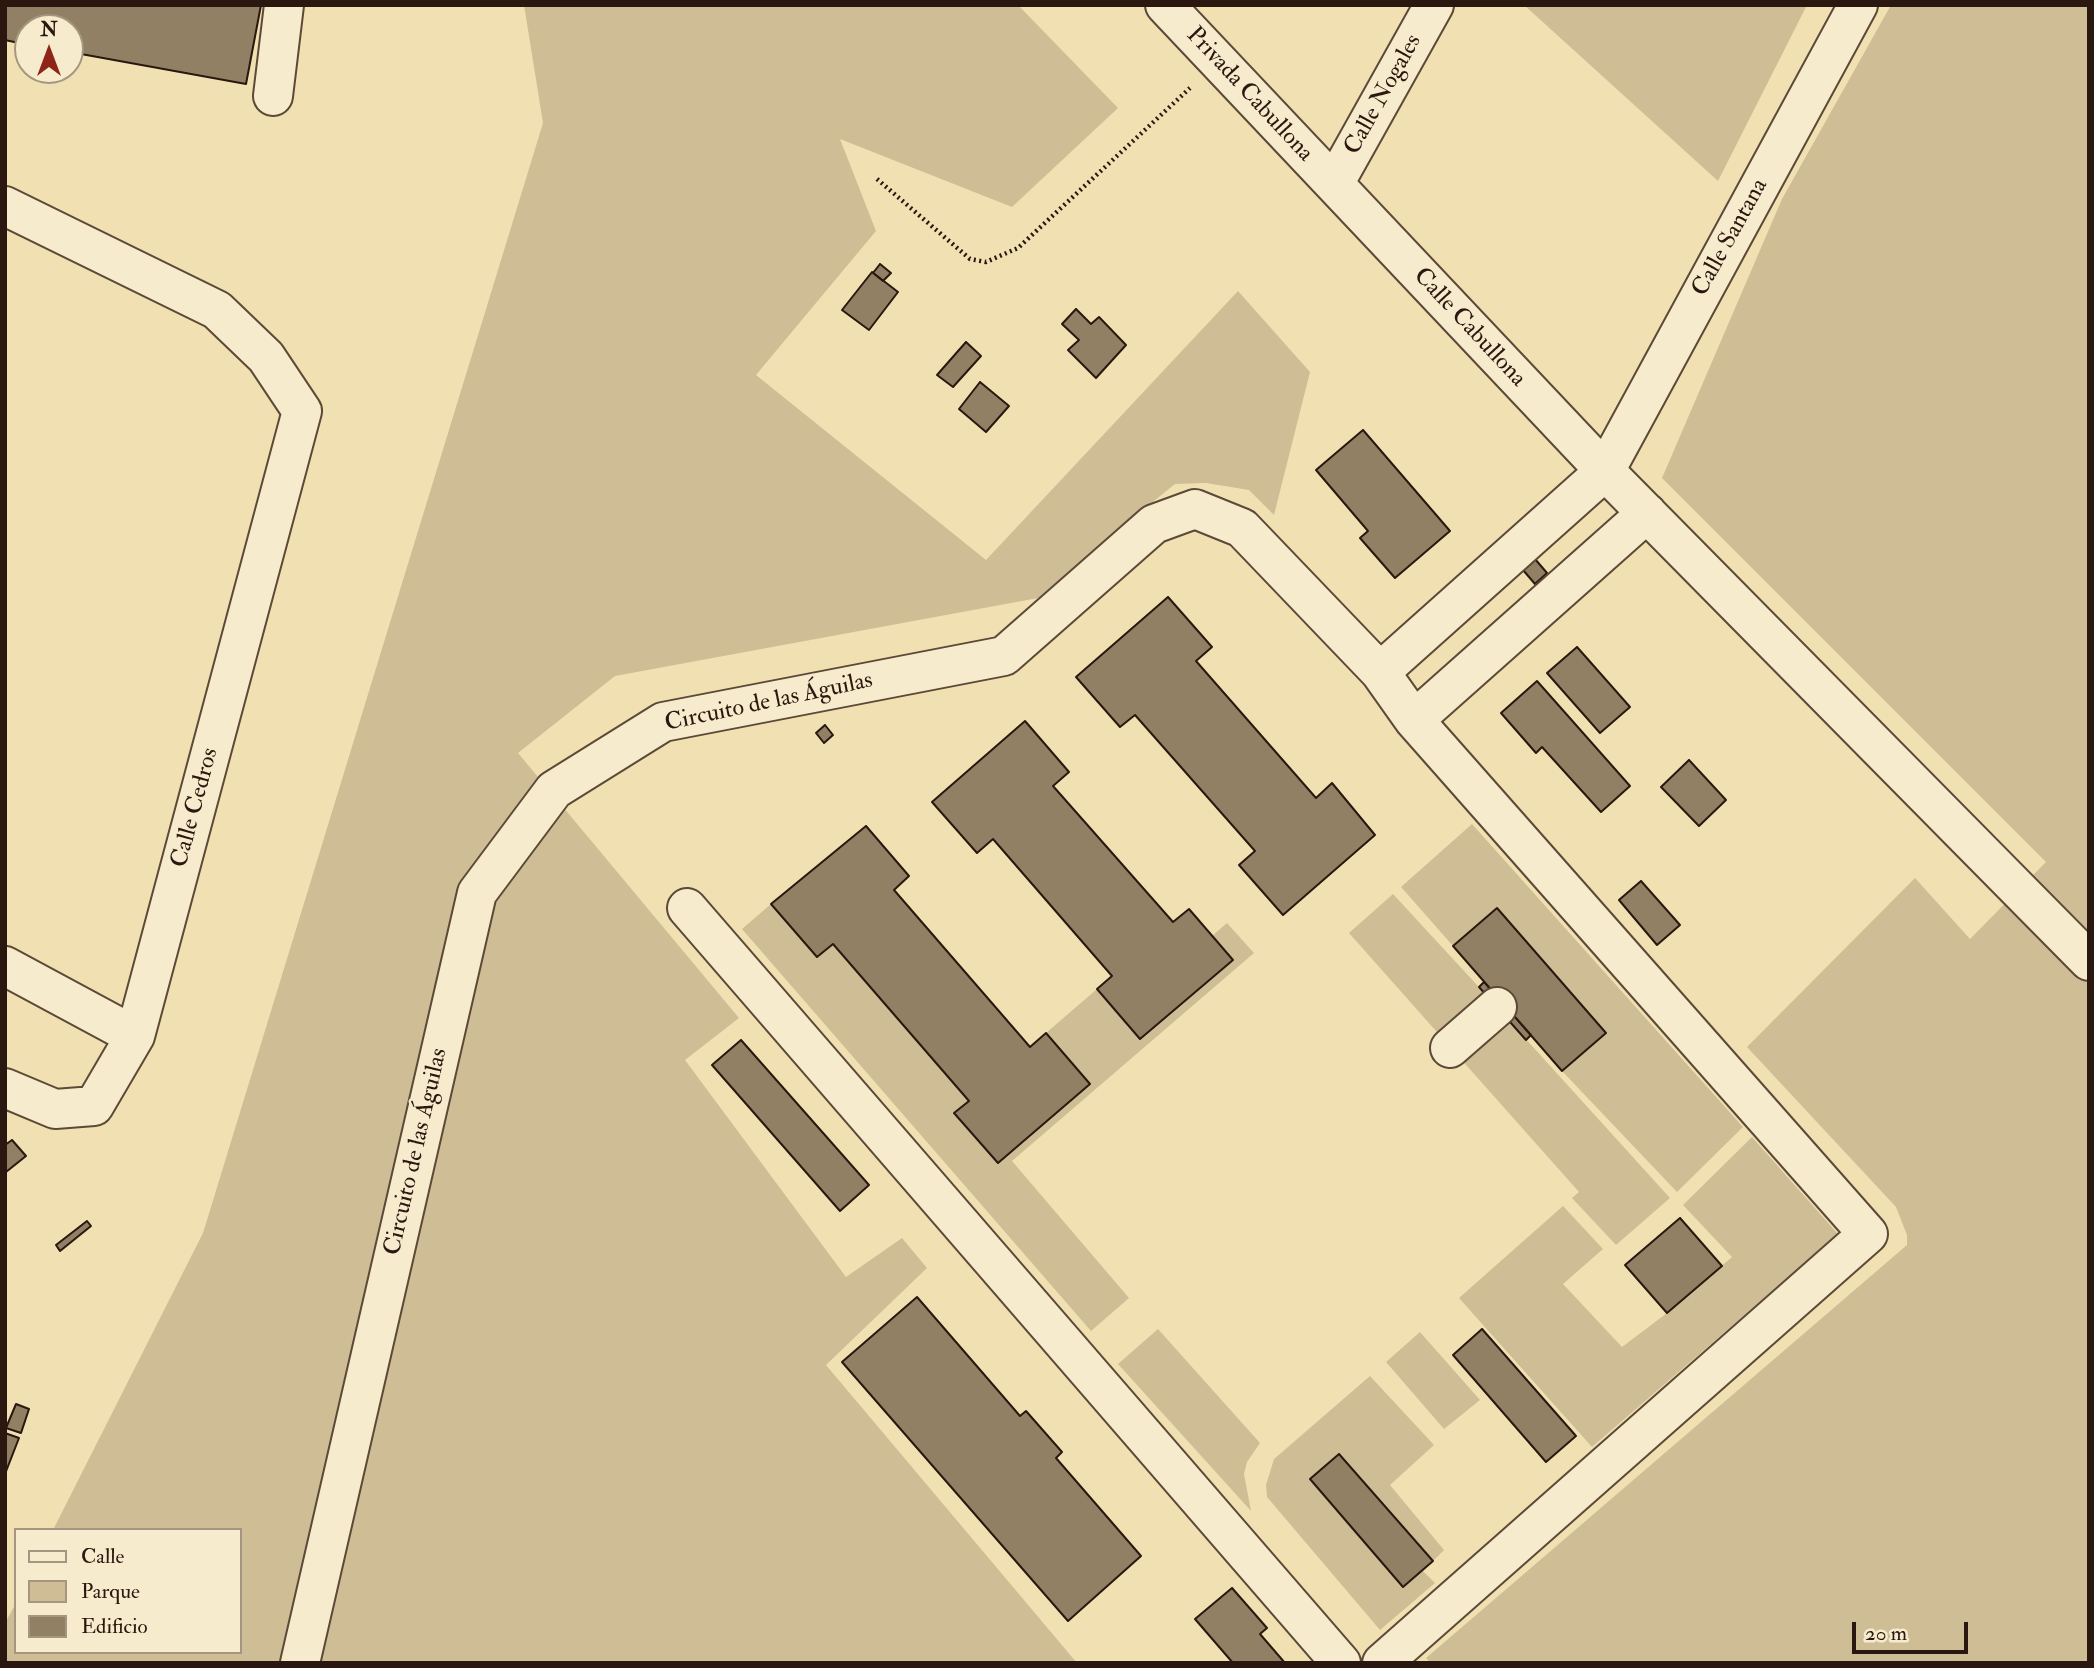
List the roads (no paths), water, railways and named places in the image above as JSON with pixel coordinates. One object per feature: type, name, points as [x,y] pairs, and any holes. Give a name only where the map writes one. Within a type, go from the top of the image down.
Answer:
[{"type":"street","points":[[273,96],[284,5]]},
{"type":"street","name":"Privada Cabullona","points":[[1165,5],[1334,184]]},
{"type":"street","name":"Calle Nogales","points":[[1334,184],[1434,5]]},
{"type":"street","name":"Calle Santana","points":[[1380,672],[1605,471],[1858,5]]},
{"type":"street","name":"Calle Cabullona","points":[[1334,184],[1605,471],[2089,961]]},
{"type":"street","name":"Calle Cedros","points":[[5,206],[218,310],[266,357],[302,411],[135,1036],[94,1106],[55,1109],[5,1088]]},
{"type":"street","name":"Circuito de las Águilas","points":[[300,1663],[477,892],[554,790],[663,722],[1004,656],[1154,524],[1195,509],[1242,528],[1380,672],[1414,720],[1868,1234],[1382,1663]]},
{"type":"street","points":[[1414,720],[1647,513]]},
{"type":"street","points":[[687,908],[1341,1663]]},
{"type":"street","points":[[5,967],[135,1036]]},
{"type":"street","points":[[1450,1048],[1497,1007]]}]
